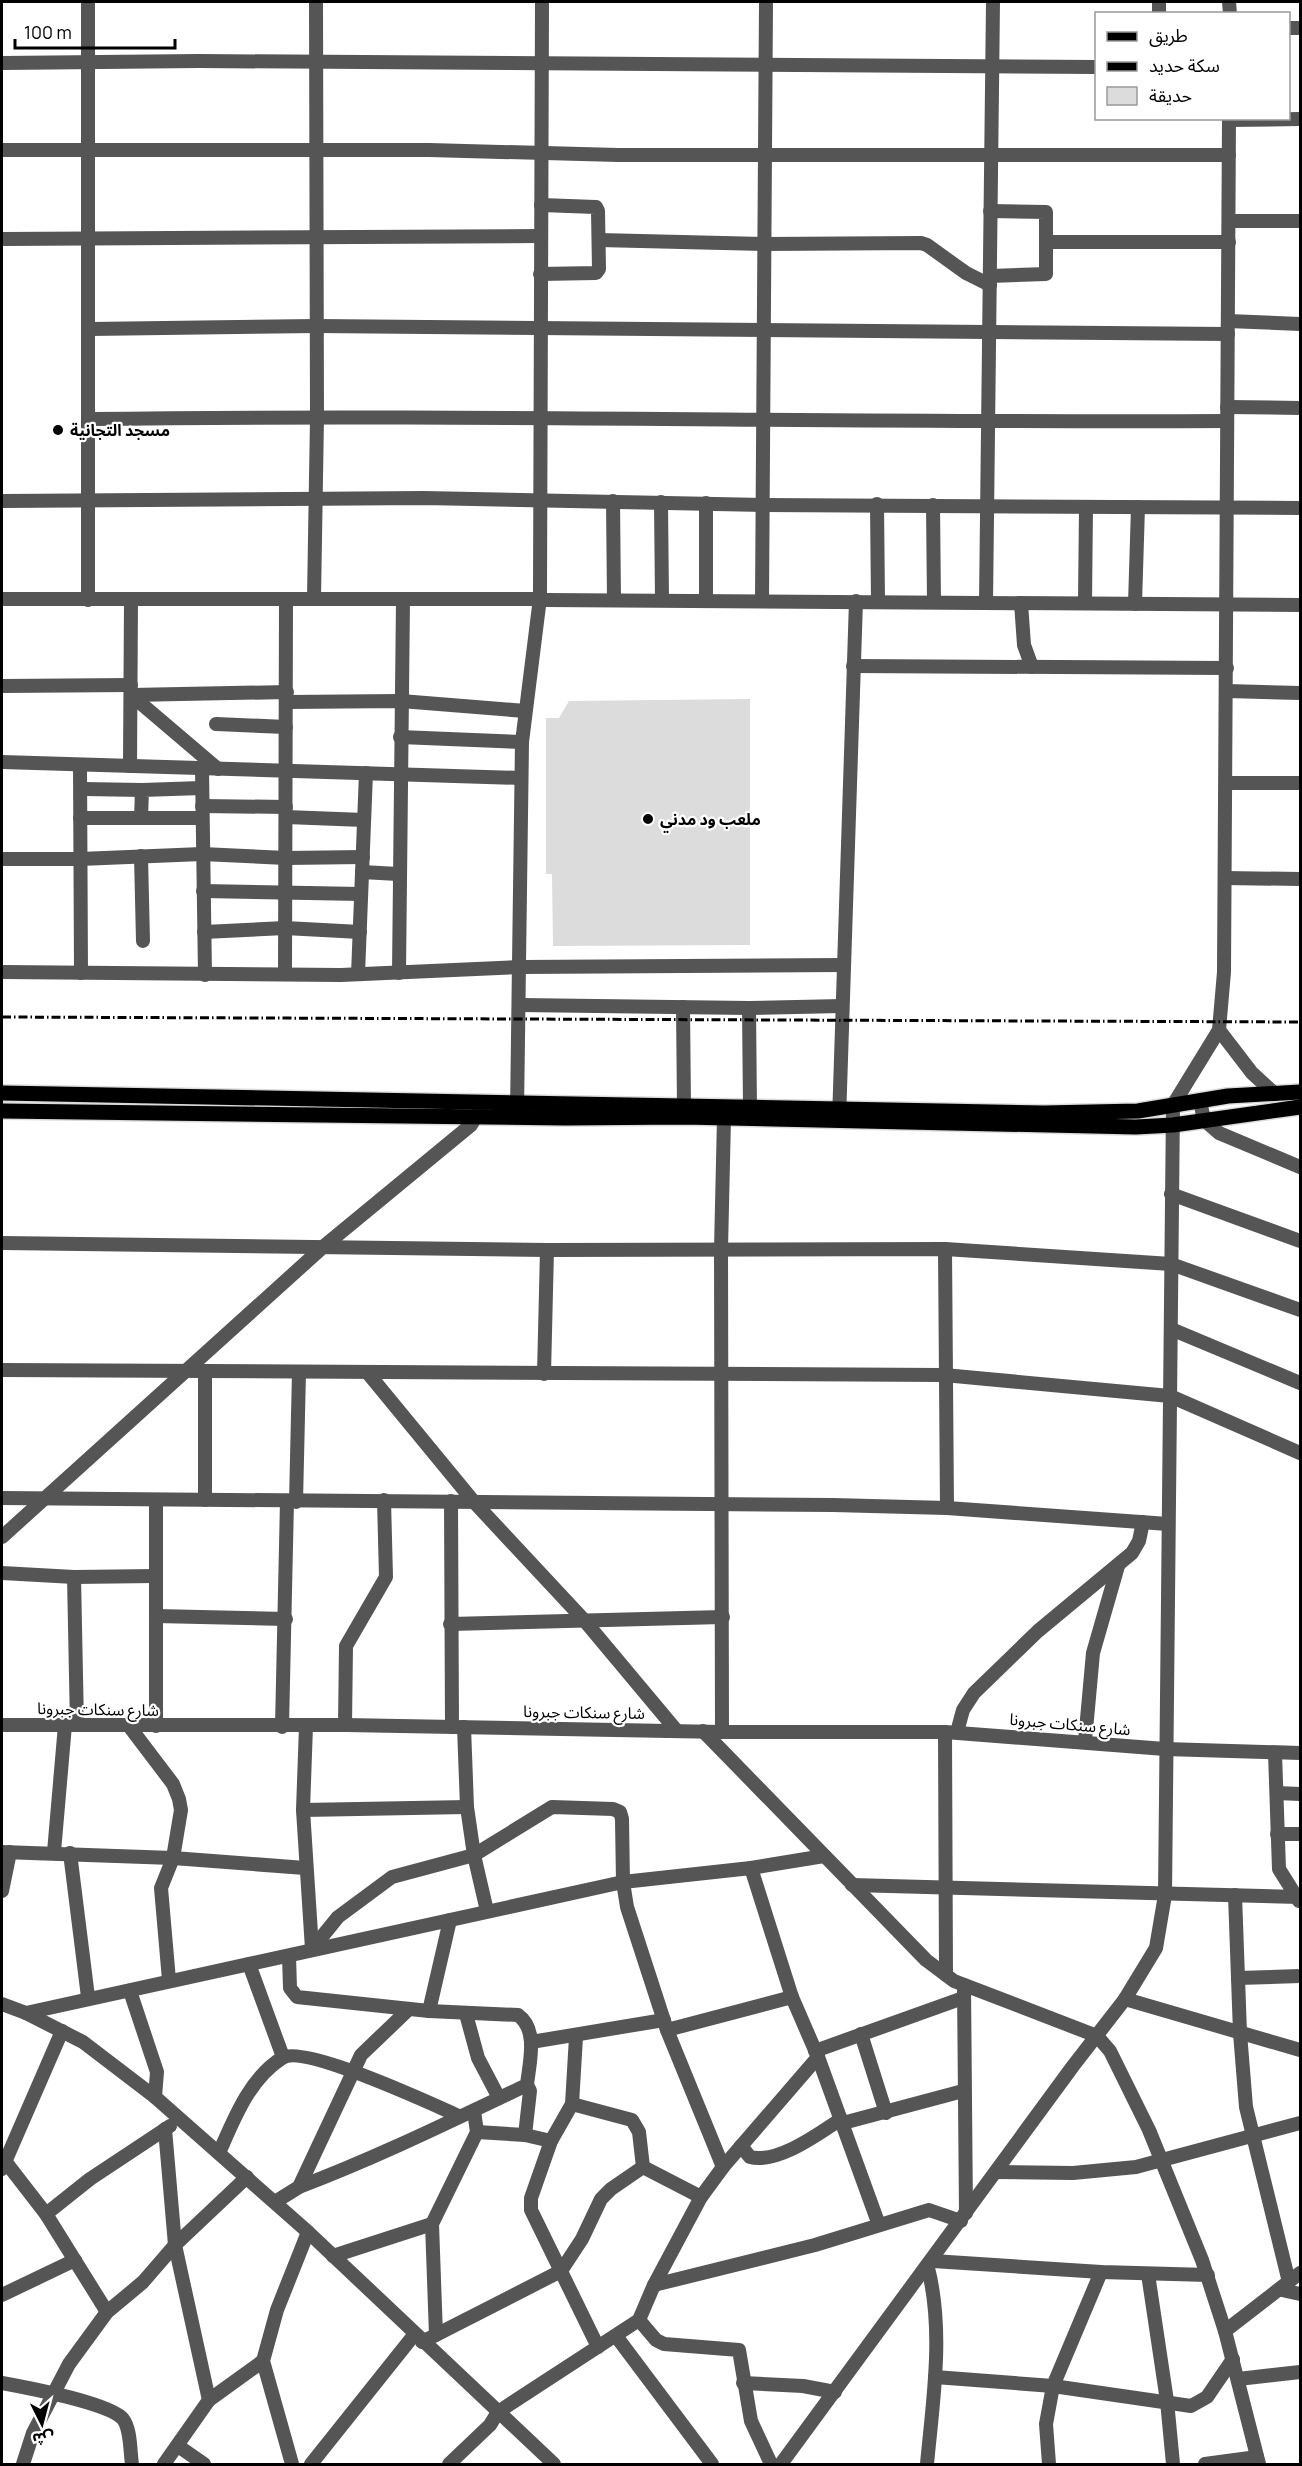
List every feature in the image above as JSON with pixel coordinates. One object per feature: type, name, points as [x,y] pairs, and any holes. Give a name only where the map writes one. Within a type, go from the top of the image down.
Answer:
[{"type":"main road","points":[[2,1093],[517,1109],[724,1118],[1138,1111],[1200,1101],[1300,1092]]},
{"type":"main road","points":[[517,1109],[750,1108],[839,1115],[1136,1127],[1173,1125],[1300,1107]]},
{"type":"main road","points":[[2,1112],[190,1115],[480,1108]]},
{"type":"street","points":[[88,2],[90,329],[88,600]]},
{"type":"street","points":[[314,599],[317,418],[316,2]]},
{"type":"street","points":[[517,1109],[521,967],[522,742],[539,599],[542,2]]},
{"type":"street","points":[[762,601],[766,2]]},
{"type":"street","points":[[986,603],[990,423],[990,154],[993,2]]},
{"type":"street","points":[[2,63],[1095,67]]},
{"type":"street","points":[[781,2464],[1125,1999],[1156,1948],[1165,1895],[1173,1106],[1219,1030],[1224,972],[1228,607],[1226,414],[1229,120]]},
{"type":"street","points":[[2,150],[429,150],[542,155],[1229,155]]},
{"type":"street","points":[[540,274],[596,273],[599,269],[598,211],[596,207],[541,205]]},
{"type":"street","points":[[599,240],[764,244],[921,243],[966,273],[990,280],[1046,274],[1047,212],[990,211]]},
{"type":"street","points":[[1229,221],[1300,221]]},
{"type":"street","points":[[2,239],[541,236]]},
{"type":"street","points":[[1048,242],[1229,242]]},
{"type":"street","points":[[90,329],[317,326],[540,330],[990,331],[1228,328],[1300,324]]},
{"type":"street","points":[[89,419],[423,416],[764,418],[990,423],[1226,414],[1300,408]]},
{"type":"street","points":[[2,501],[540,500],[764,505],[1300,508]]},
{"type":"street","points":[[613,501],[614,600]]},
{"type":"street","points":[[661,502],[662,600]]},
{"type":"street","points":[[706,503],[706,600]]},
{"type":"street","points":[[877,504],[878,601]]},
{"type":"street","points":[[933,505],[934,602]]},
{"type":"street","points":[[1085,603],[1086,507]]},
{"type":"street","points":[[1135,604],[1138,507]]},
{"type":"street","points":[[2,599],[539,599],[1085,603],[1228,607],[1300,605]]},
{"type":"street","points":[[285,974],[286,599]]},
{"type":"street","points":[[399,973],[399,774],[403,599]]},
{"type":"street","points":[[130,766],[131,600]]},
{"type":"street","points":[[839,1115],[856,601]]},
{"type":"street","points":[[1021,603],[1024,645],[1032,667]]},
{"type":"street","points":[[853,666],[1227,669]]},
{"type":"street","points":[[2,686],[401,701],[525,711]]},
{"type":"street","points":[[130,690],[218,769]]},
{"type":"street","points":[[1227,691],[1300,693]]},
{"type":"street","points":[[216,724],[286,727]]},
{"type":"street","points":[[400,737],[522,742]]},
{"type":"street","points":[[2,762],[521,778]]},
{"type":"street","points":[[80,765],[81,973]]},
{"type":"street","points":[[202,769],[205,975]]},
{"type":"street","points":[[358,974],[366,773]]},
{"type":"street","points":[[1226,783],[1300,783]]},
{"type":"street","points":[[84,789],[202,788]]},
{"type":"street","points":[[141,818],[142,790]]},
{"type":"street","points":[[80,818],[141,818],[202,812],[286,812],[364,820]]},
{"type":"street","points":[[2,859],[81,859],[202,854],[286,858],[363,857]]},
{"type":"street","points":[[141,855],[143,941]]},
{"type":"street","points":[[362,872],[398,874]]},
{"type":"street","points":[[1225,878],[1300,879]]},
{"type":"street","points":[[203,891],[286,890],[361,894]]},
{"type":"street","points":[[204,932],[285,928],[360,932]]},
{"type":"street","points":[[2,972],[205,975],[358,974],[521,967],[843,965]]},
{"type":"street","points":[[520,1005],[749,1008],[842,1006]]},
{"type":"street","points":[[683,1007],[684,1107]]},
{"type":"street","points":[[749,1008],[750,1108]]},
{"type":"street","points":[[1219,1030],[1252,1073],[1274,1093]]},
{"type":"street","points":[[1200,1101],[1204,1120],[1219,1132],[1300,1167]]},
{"type":"street","points":[[2,1537],[323,1247],[471,1125],[480,1108]]},
{"type":"street","points":[[722,1732],[721,1249],[724,1118]]},
{"type":"street","points":[[1171,1194],[1300,1241]]},
{"type":"street","points":[[2,1243],[547,1250],[945,1249],[1171,1264],[1300,1310]]},
{"type":"street","points":[[945,1249],[944,1376],[947,1508]]},
{"type":"street","points":[[544,1374],[547,1250]]},
{"type":"street","points":[[1171,1329],[1300,1383]]},
{"type":"street","points":[[2,1370],[944,1376],[1170,1396],[1300,1453]]},
{"type":"street","points":[[205,1371],[205,1500]]},
{"type":"street","points":[[282,1727],[298,1372]]},
{"type":"street","points":[[367,1372],[474,1502],[584,1620],[676,1730]]},
{"type":"street","points":[[2,1498],[156,1502],[384,1500],[947,1508],[1168,1524]]},
{"type":"street","points":[[345,1725],[346,1646],[386,1577],[384,1500]]},
{"type":"street","points":[[451,1501],[450,1624],[458,1727],[474,1855],[487,1911]]},
{"type":"street","points":[[156,1502],[156,1726]]},
{"type":"street","points":[[946,1975],[951,1732],[974,1693],[1038,1631],[1118,1566],[1136,1548],[1143,1522]]},
{"type":"street","points":[[1085,1741],[1093,1653],[1118,1566]]},
{"type":"street","points":[[2,1573],[156,1576]]},
{"type":"street","points":[[54,1852],[71,1725],[74,1576]]},
{"type":"street","points":[[156,1616],[286,1618]]},
{"type":"street","points":[[450,1624],[723,1617]]},
{"type":"street","name":"شارع سنكات جبرونا","points":[[2,1725],[282,1727],[345,1725],[722,1732],[951,1732],[1165,1749],[1300,1753]]},
{"type":"street","points":[[129,1726],[173,1784],[181,1810],[173,1858],[161,1888],[160,1901],[169,1980]]},
{"type":"street","points":[[306,1726],[303,1810],[312,1949]]},
{"type":"street","points":[[703,1731],[926,1960],[963,1991],[1097,2036],[1110,2051],[1162,2161],[1208,2276],[1226,2331],[1258,2461],[1205,2464]]},
{"type":"street","points":[[1275,1753],[1279,1869],[1299,1899]]},
{"type":"street","points":[[1277,1793],[1300,1794]]},
{"type":"street","points":[[303,1810],[467,1807]]},
{"type":"street","points":[[312,1949],[338,1917],[392,1878],[474,1855],[552,1807],[614,1809],[620,1812],[623,1882],[627,1907],[665,2025],[723,2167]]},
{"type":"street","points":[[1277,1834],[1300,1834]]},
{"type":"street","points":[[2,1891],[6,1852],[173,1858],[305,1868]]},
{"type":"street","points":[[70,1853],[88,1997]]},
{"type":"street","points":[[26,2013],[88,1997],[130,1991],[169,1980],[289,1956],[312,1949],[623,1882],[751,1868],[824,1856]]},
{"type":"street","points":[[751,1868],[792,1996],[817,2054],[879,2225]]},
{"type":"street","points":[[852,1885],[947,1886],[1165,1895],[1235,1895],[1299,1899]]},
{"type":"street","points":[[1235,1895],[1240,2033],[1246,2107],[1286,2286],[1300,2294]]},
{"type":"street","points":[[429,2011],[450,1920]]},
{"type":"street","points":[[289,1956],[290,1989],[297,1997],[429,2011],[518,2016],[525,2021],[531,2042],[527,2085],[530,2091],[525,2135]]},
{"type":"street","points":[[249,1964],[283,2057]]},
{"type":"street","points":[[1238,1978],[1300,1976]]},
{"type":"street","points":[[130,1991],[157,2072],[155,2097]]},
{"type":"street","points":[[450,2464],[490,2425],[498,2412],[639,2320],[654,2285],[701,2197],[723,2167],[817,2054],[963,1991]]},
{"type":"street","points":[[963,1991],[964,2217]]},
{"type":"street","points":[[531,2042],[665,2025],[792,1996]]},
{"type":"street","points":[[1125,1999],[1300,2050]]},
{"type":"street","points":[[2,2004],[26,2013],[83,2042],[155,2097],[308,2232],[418,2339],[554,2464]]},
{"type":"street","points":[[299,2187],[365,2049],[409,2009]]},
{"type":"street","points":[[466,2014],[478,2058],[499,2098]]},
{"type":"street","points":[[62,2031],[3,2165],[46,2214],[107,2312]]},
{"type":"street","points":[[861,2034],[886,2114]]},
{"type":"street","points":[[576,2037],[572,2104],[551,2141],[531,2198],[531,2210],[598,2347]]},
{"type":"street","points":[[219,2153],[246,2095],[283,2057],[304,2056],[354,2072],[459,2116]]},
{"type":"street","points":[[275,2202],[299,2187],[428,2134],[459,2116],[527,2085]]},
{"type":"street","points":[[741,2146],[750,2157],[761,2157],[804,2144],[842,2121],[886,2114],[963,2091]]},
{"type":"street","points":[[572,2104],[632,2120],[639,2132],[643,2167]]},
{"type":"street","points":[[436,2335],[432,2224],[477,2132],[474,2111]]},
{"type":"street","points":[[46,2214],[90,2179],[179,2119]]},
{"type":"street","points":[[996,2172],[1073,2173],[1136,2167],[1300,2123]]},
{"type":"street","points":[[165,2129],[175,2245],[209,2400]]},
{"type":"street","points":[[477,2132],[525,2135],[551,2141]]},
{"type":"street","points":[[643,2167],[701,2197]]},
{"type":"street","points":[[311,2464],[418,2339],[436,2335],[561,2271],[582,2239],[601,2199],[610,2189],[643,2167]]},
{"type":"street","points":[[23,2464],[33,2433],[56,2393],[69,2364],[107,2312],[143,2282],[175,2245],[247,2177]]},
{"type":"street","points":[[654,2285],[815,2246],[929,2210],[964,2217]]},
{"type":"street","points":[[333,2256],[432,2224]]},
{"type":"street","points":[[292,2464],[262,2361],[277,2310],[308,2232]]},
{"type":"street","points":[[2,2295],[75,2260]]},
{"type":"street","points":[[930,2264],[1208,2276]]},
{"type":"street","points":[[927,2464],[935,2377],[935,2295],[930,2264]]},
{"type":"street","points":[[1049,2464],[1046,2424],[1053,2386],[1101,2272]]},
{"type":"street","points":[[1226,2331],[1300,2273]]},
{"type":"street","points":[[1148,2274],[1167,2401],[1173,2464]]},
{"type":"street","points":[[639,2320],[656,2340],[664,2344],[738,2350],[751,2421],[771,2464]]},
{"type":"street","points":[[616,2336],[712,2464]]},
{"type":"street","points":[[935,2377],[1053,2386],[1191,2406],[1206,2397],[1233,2359]]},
{"type":"street","points":[[164,2464],[209,2400],[262,2361]]},
{"type":"street","points":[[1238,2379],[1300,2372]]},
{"type":"street","points":[[2,2383],[56,2393],[123,2418],[132,2464]]},
{"type":"street","points":[[743,2383],[803,2386],[835,2392]]},
{"type":"street","points":[[178,2446],[204,2464]]},
{"type":"green space","name":"ملعب ود مدني","points":[[750,699],[750,945],[553,946],[552,874],[546,874],[546,718],[559,718],[569,701]]},
{"type":"railway","points":[[2,1017],[1300,1022]]},
{"type":"place","name":"مسجد التجانية","points":[[58,430]]},
{"type":"place","name":"ملعب ود مدني","points":[[648,819]]}]
